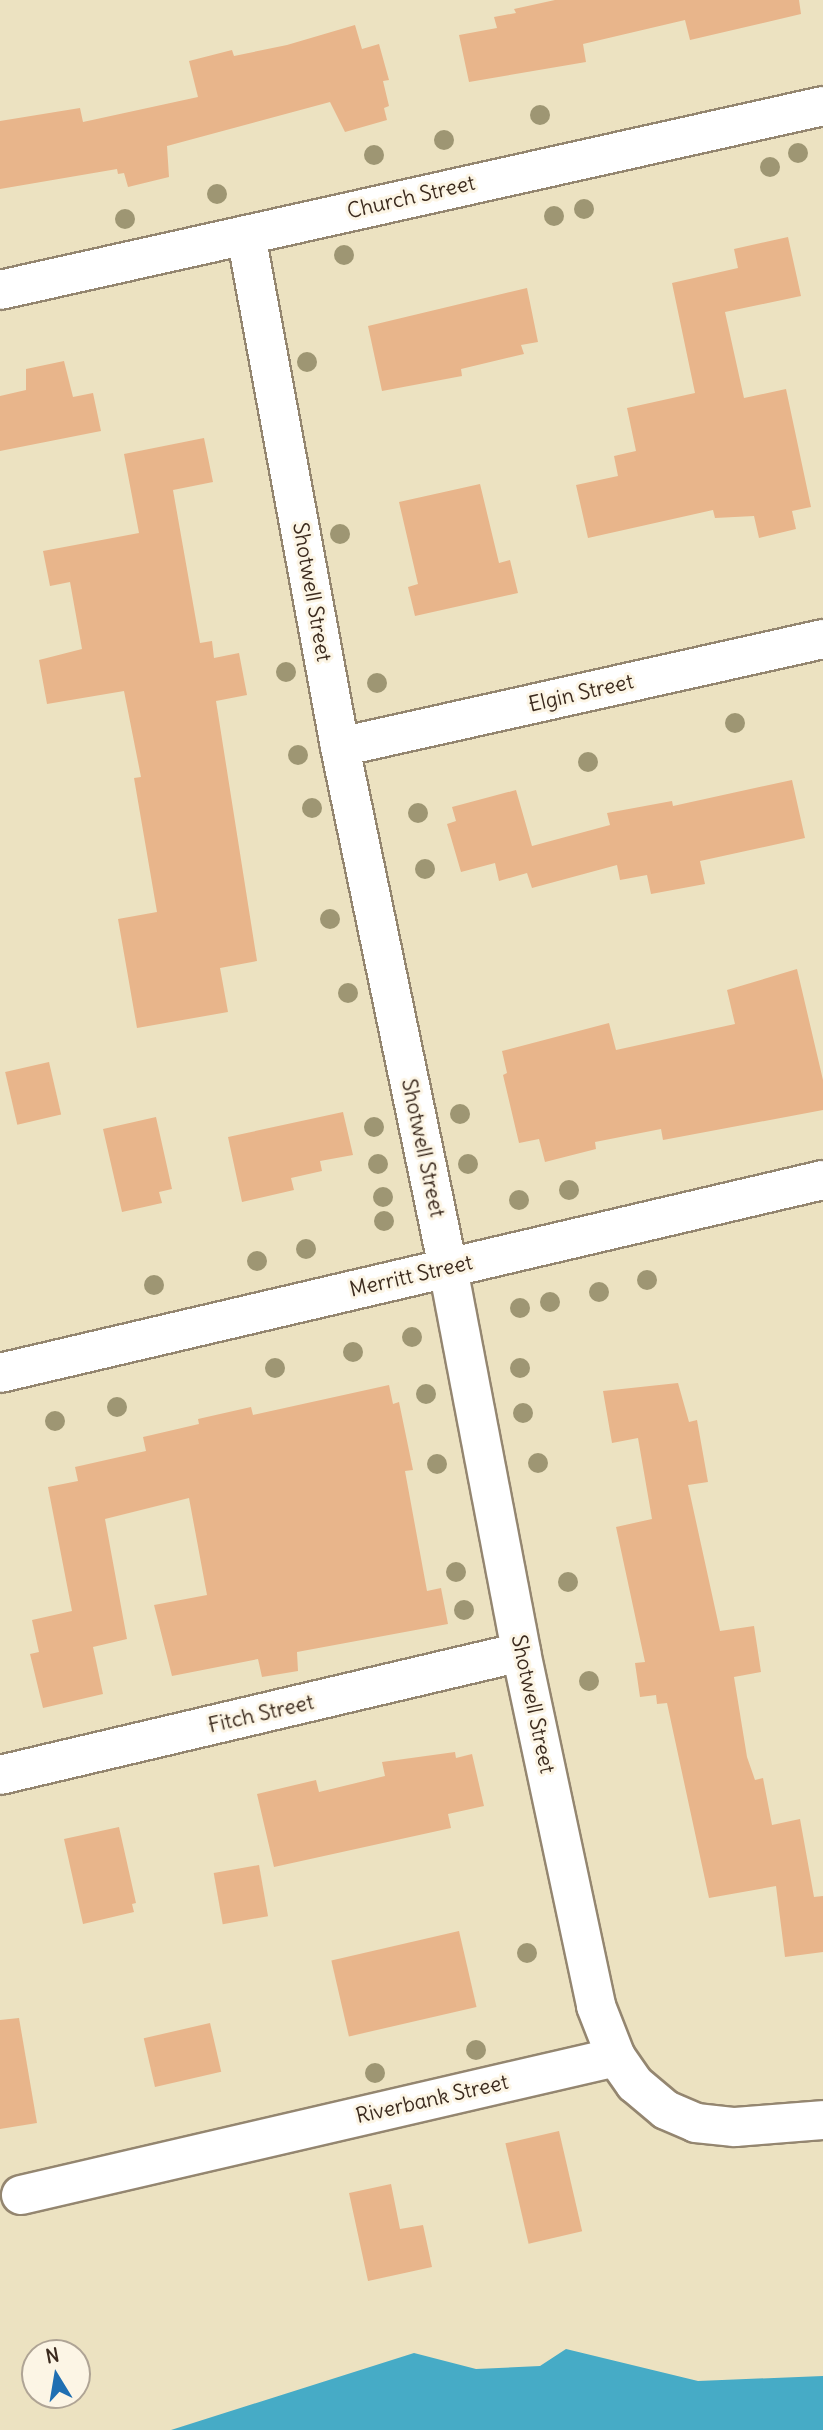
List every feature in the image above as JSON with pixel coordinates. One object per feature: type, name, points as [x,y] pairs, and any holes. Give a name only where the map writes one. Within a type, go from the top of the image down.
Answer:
[{"type":"street","name":"Church Street","points":[[0,290],[823,106]]},
{"type":"street","name":"Shotwell Street","points":[[246,235],[340,747],[448,1268],[521,1652],[596,2006],[616,2057]]},
{"type":"street","name":"Elgin Street","points":[[340,747],[823,639]]},
{"type":"street","name":"Merritt Street","points":[[0,1373],[823,1180]]},
{"type":"street","name":"Fitch Street","points":[[0,1775],[521,1652]]},
{"type":"street","points":[[616,2057],[635,2084],[666,2110],[696,2123],[735,2127],[823,2120]]},
{"type":"street","name":"Riverbank Street","points":[[21,2195],[616,2057]]},
{"type":"water","points":[[566,2349],[698,2381],[823,2376],[823,2430],[171,2430],[414,2353],[476,2369],[540,2366]]},
{"type":"building","points":[[555,0],[799,0],[801,14],[690,40],[685,20],[583,44],[586,62],[469,82],[459,35],[497,28],[494,17],[516,13],[514,9]]},
{"type":"building","points":[[355,25],[362,49],[379,44],[389,80],[383,81],[389,106],[384,108],[387,120],[345,132],[330,102],[167,146],[169,177],[128,187],[124,173],[118,174],[117,169],[0,189],[0,121],[80,108],[83,122],[198,97],[189,61],[232,50],[234,56],[287,45]]},
{"type":"building","points":[[788,237],[801,296],[725,312],[744,398],[786,389],[811,507],[792,511],[796,529],[759,538],[754,516],[715,518],[713,510],[588,538],[576,485],[618,476],[614,456],[636,451],[627,408],[695,393],[672,283],[738,268],[734,249]]},
{"type":"building","points":[[527,288],[538,342],[521,345],[524,354],[461,369],[462,376],[382,391],[368,326]]},
{"type":"building","points":[[64,361],[73,397],[93,393],[101,431],[0,451],[0,396],[26,390],[26,369]]},
{"type":"building","points":[[204,438],[213,482],[173,490],[200,643],[212,641],[214,658],[239,653],[247,695],[216,701],[257,961],[220,968],[228,1012],[137,1028],[118,919],[157,912],[134,778],[141,777],[124,691],[47,704],[39,660],[82,649],[70,582],[50,586],[43,551],[139,533],[124,454]]},
{"type":"building","points":[[480,484],[499,563],[510,560],[518,593],[415,616],[408,587],[418,584],[399,502]]},
{"type":"building","points":[[792,780],[805,838],[700,861],[705,884],[651,894],[647,875],[620,880],[617,865],[532,888],[527,873],[499,881],[495,863],[461,872],[447,824],[456,821],[452,807],[516,790],[532,846],[610,825],[607,813],[672,801],[673,806]]},
{"type":"building","points":[[797,969],[823,1080],[823,1110],[663,1140],[661,1129],[595,1142],[596,1149],[545,1162],[539,1139],[519,1143],[503,1075],[507,1073],[502,1051],[609,1023],[616,1050],[735,1024],[727,990]]},
{"type":"building","points":[[49,1062],[61,1115],[17,1125],[5,1072]]},
{"type":"building","points":[[343,1112],[353,1155],[320,1161],[322,1171],[291,1178],[294,1190],[242,1202],[228,1137]]},
{"type":"building","points":[[156,1117],[172,1189],[159,1192],[162,1203],[122,1212],[103,1129]]},
{"type":"building","points":[[678,1383],[689,1422],[697,1420],[708,1482],[688,1485],[720,1631],[754,1626],[761,1672],[734,1677],[747,1757],[755,1780],[763,1778],[772,1825],[800,1819],[814,1897],[823,1896],[823,1952],[785,1957],[776,1886],[709,1898],[667,1703],[657,1704],[656,1695],[640,1697],[635,1663],[645,1662],[616,1527],[652,1519],[638,1438],[612,1443],[603,1391]]},
{"type":"building","points":[[389,1385],[393,1404],[399,1402],[413,1470],[405,1471],[427,1591],[441,1588],[448,1624],[297,1652],[298,1671],[262,1677],[258,1659],[172,1676],[154,1605],[207,1595],[189,1498],[105,1519],[127,1639],[93,1647],[103,1694],[43,1708],[30,1654],[39,1652],[32,1620],[72,1611],[48,1487],[78,1481],[75,1467],[146,1451],[143,1437],[199,1424],[198,1419],[251,1407],[253,1415]]},
{"type":"building","points":[[455,1752],[456,1758],[472,1754],[484,1806],[448,1814],[451,1828],[274,1867],[257,1794],[316,1780],[319,1792],[385,1776],[382,1762]]},
{"type":"building","points":[[119,1827],[136,1903],[132,1904],[134,1912],[83,1924],[64,1839]]},
{"type":"building","points":[[259,1865],[268,1916],[223,1924],[214,1873]]},
{"type":"building","points":[[459,1931],[477,2007],[349,2036],[331,1960]]},
{"type":"building","points":[[19,2018],[37,2123],[0,2129],[0,2020]]},
{"type":"building","points":[[210,2023],[221,2072],[155,2087],[144,2038]]},
{"type":"building","points":[[559,2131],[582,2231],[529,2244],[505,2143]]},
{"type":"building","points":[[391,2184],[400,2229],[423,2225],[432,2267],[368,2281],[349,2193]]}]
